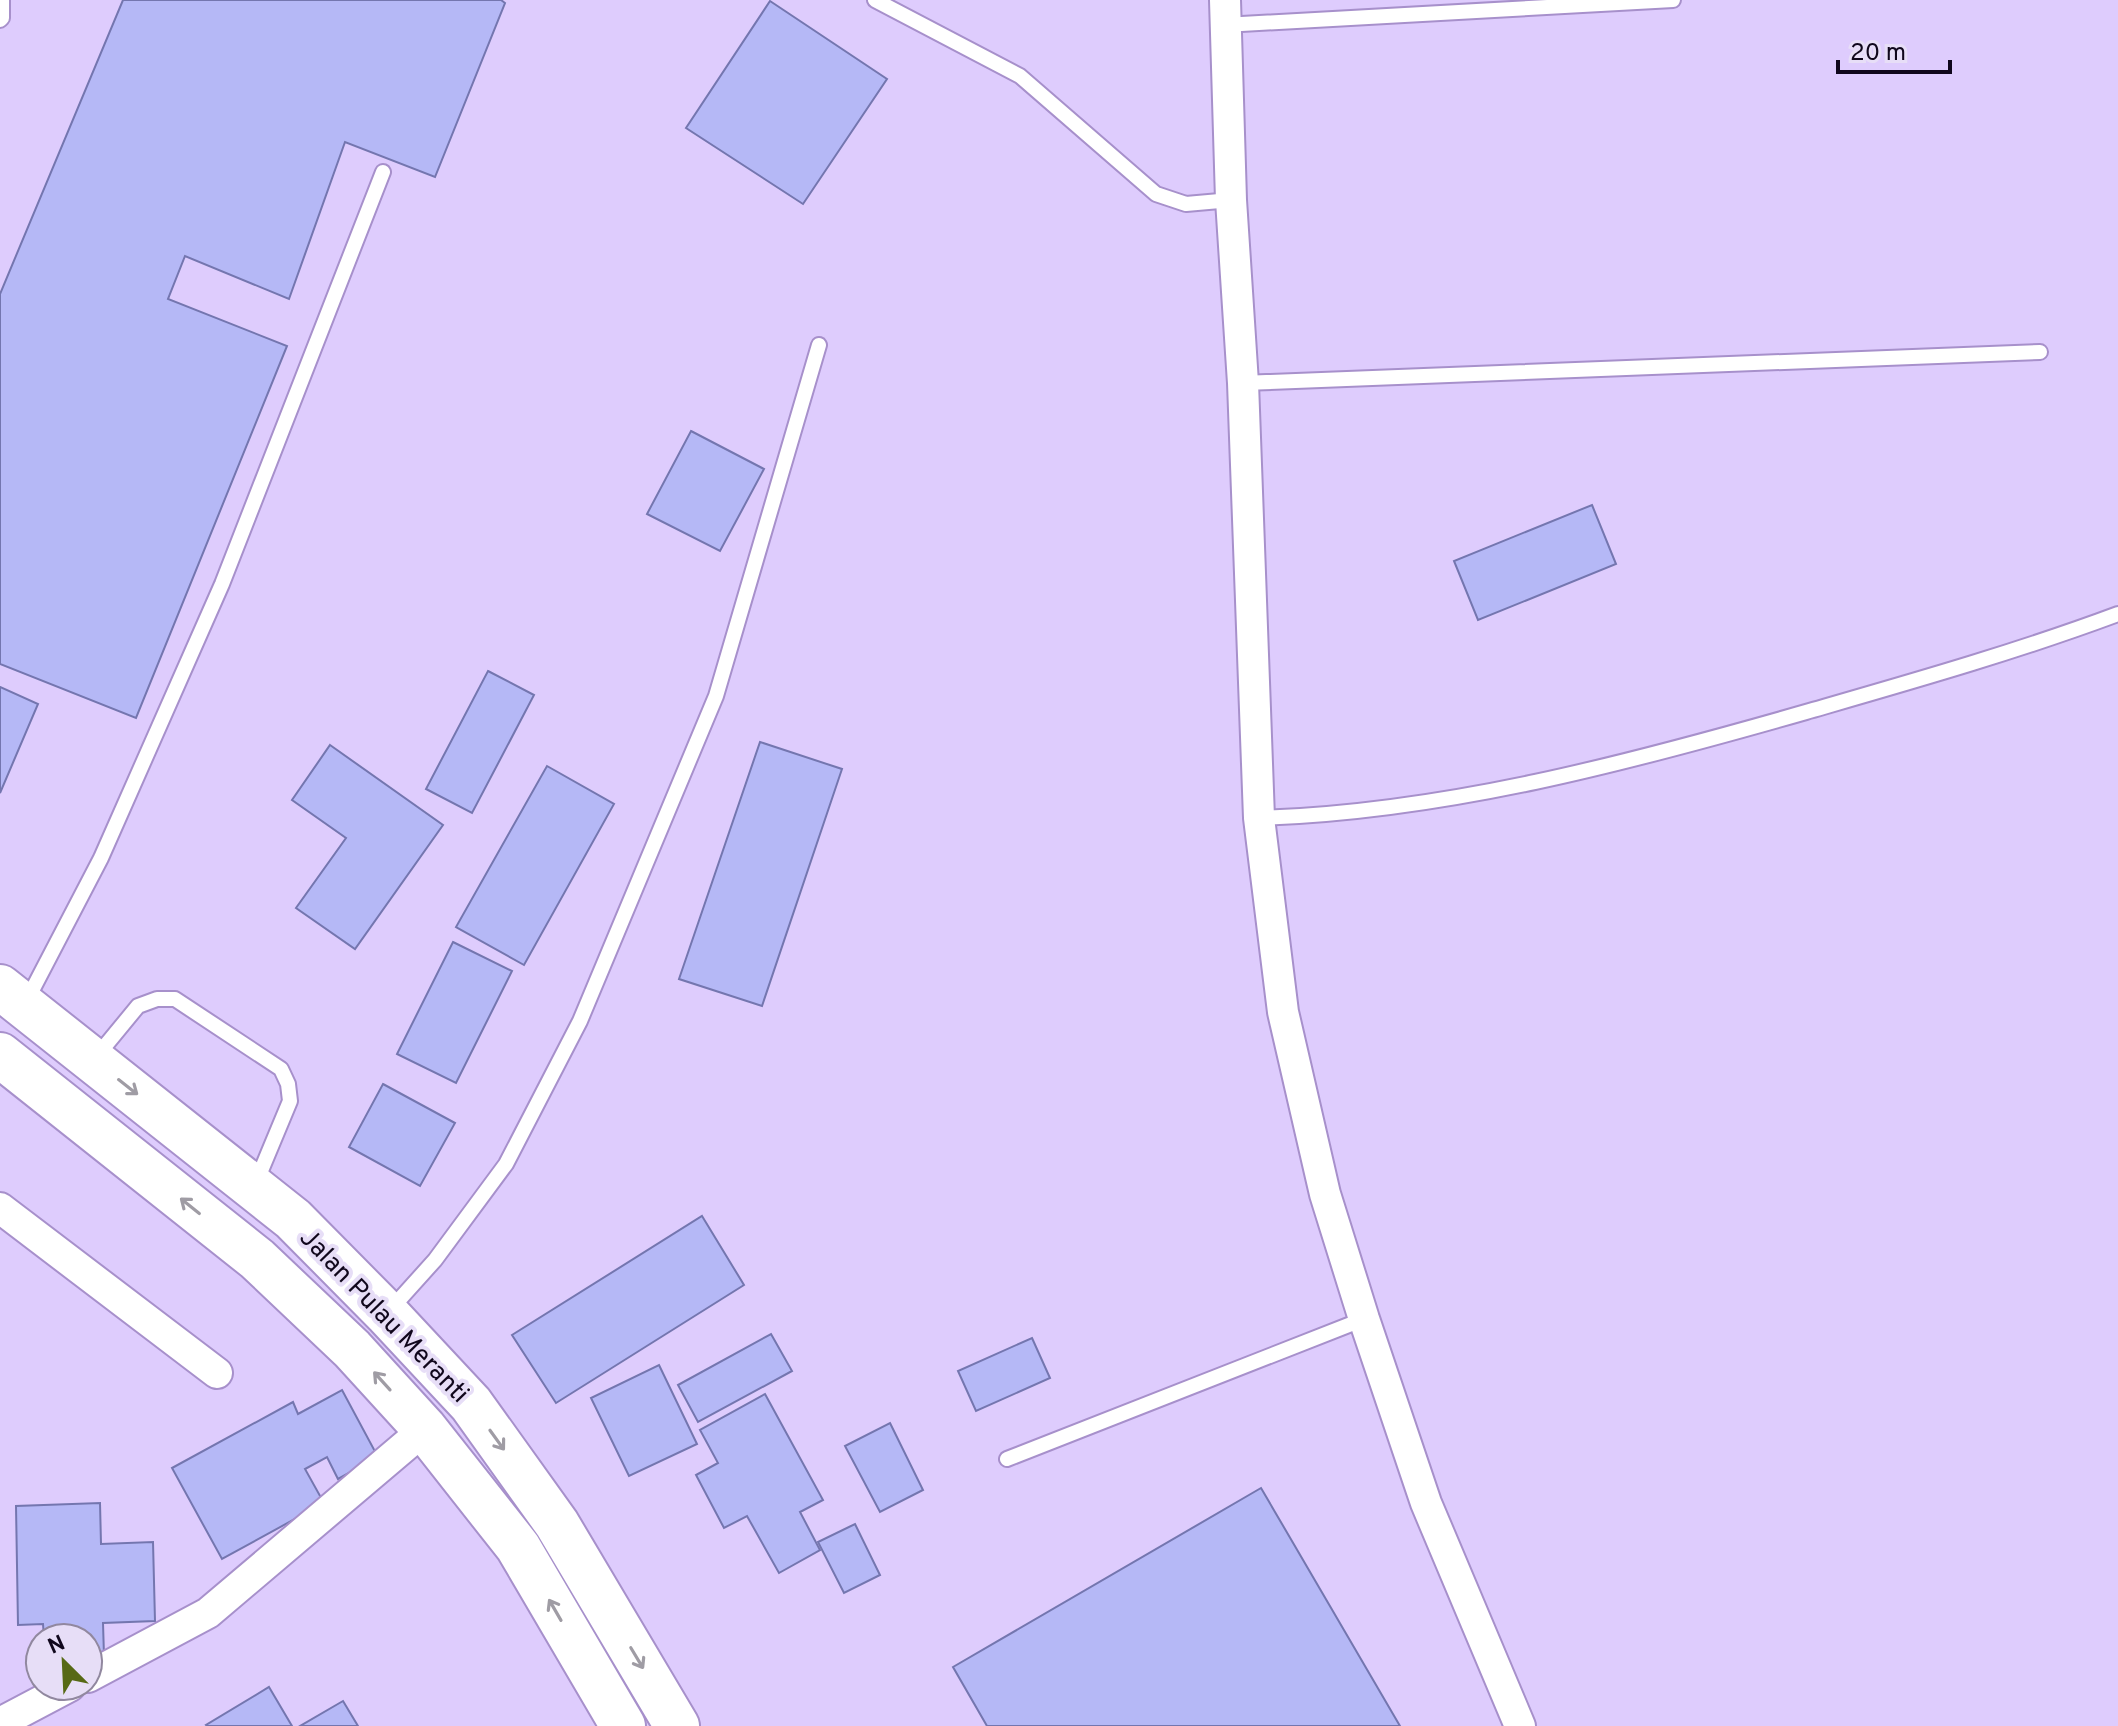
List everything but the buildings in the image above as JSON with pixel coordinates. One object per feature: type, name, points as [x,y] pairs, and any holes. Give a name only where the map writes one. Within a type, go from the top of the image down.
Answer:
[{"type":"main road","name":"Jalan Pulau Meranti","points":[[12,996],[293,1219],[471,1404],[557,1524],[677,1726]]},
{"type":"main road","name":"Jalan Pulau Meranti","points":[[0,1055],[257,1259],[352,1349],[425,1429],[518,1547],[623,1726]]},
{"type":"street","points":[[1224,13],[1231,200],[1243,383],[1259,818],[1283,1012],[1325,1194],[1364,1319],[1426,1503],[1520,1726]]},
{"type":"street","points":[[0,1208],[217,1373]]},
{"type":"street","points":[[104,1668],[208,1613],[425,1429]]},
{"type":"street","points":[[0,1723],[40,1702]]},
{"type":"lane","points":[[0,20],[2,0]]},
{"type":"lane","points":[[875,0],[1020,76],[1156,194],[1186,204],[1231,200]]},
{"type":"lane","points":[[1224,13],[1673,0]]},
{"type":"lane","points":[[12,996],[101,858],[222,584],[383,172]]},
{"type":"lane","points":[[387,1314],[435,1260],[506,1164],[580,1021],[716,696],[819,345]]},
{"type":"lane","points":[[1243,383],[2040,352]]},
{"type":"lane","points":[[1259,818],[1328,816],[1410,804],[1544,779],[1678,748],[1893,687],[2118,614]]},
{"type":"lane","points":[[94,1060],[138,1006],[157,999],[175,999],[281,1069],[288,1084],[290,1101],[254,1187]]},
{"type":"lane","points":[[1007,1459],[1364,1319]]}]
